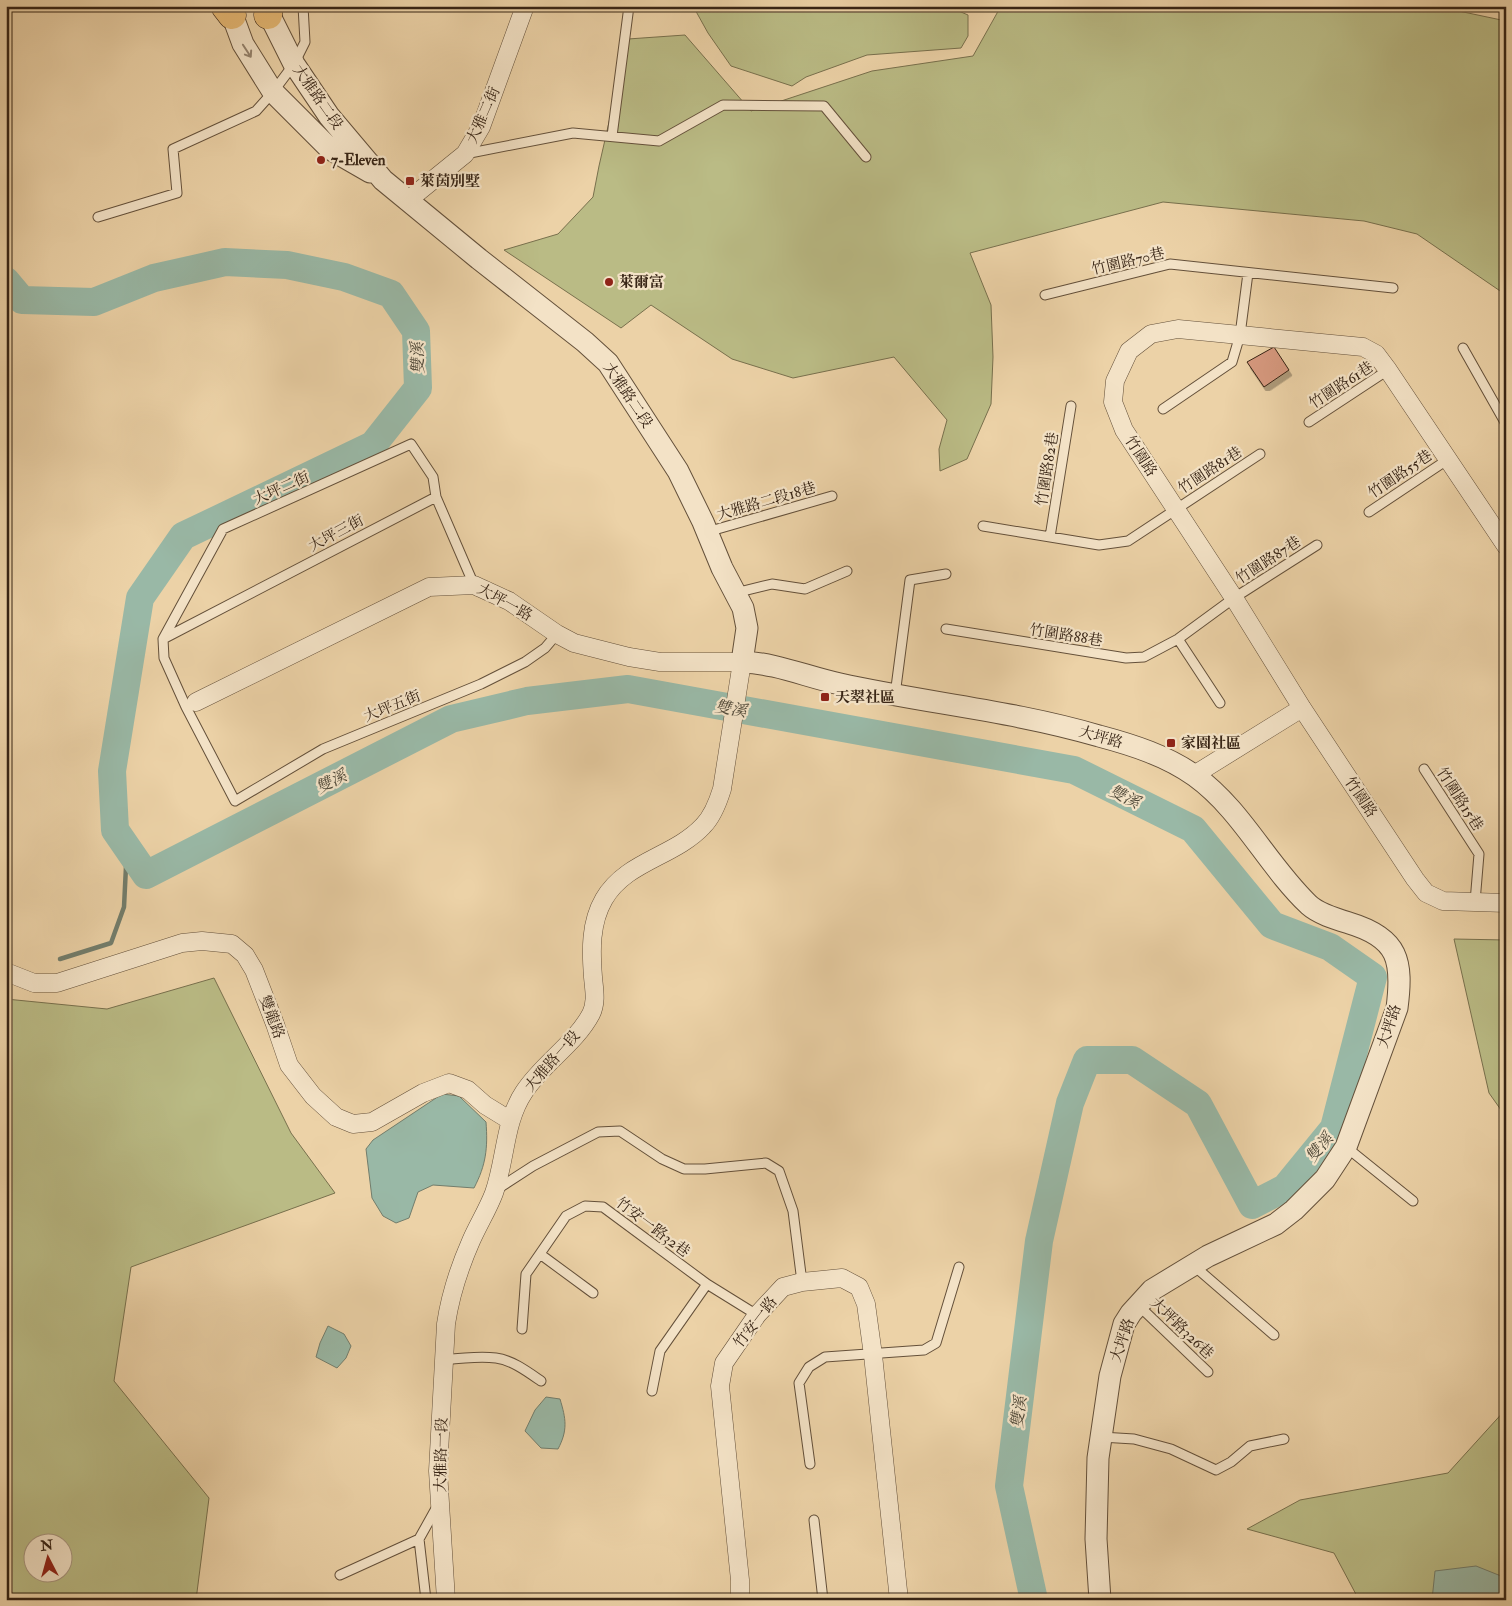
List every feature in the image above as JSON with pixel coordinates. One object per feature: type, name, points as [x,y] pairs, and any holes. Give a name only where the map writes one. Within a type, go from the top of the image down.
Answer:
[{"type":"street","name":"大雅二街","points":[[407,200],[465,154],[482,126],[525,6]]},
{"type":"street","name":"大雅路二段","points":[[229,9],[242,44],[273,92],[330,149],[383,180],[544,308],[608,363],[678,471],[722,568],[743,608],[747,628],[741,670]]},
{"type":"street","name":"大雅路二段","points":[[267,9],[294,64],[329,116],[383,180]]},
{"type":"street","name":"竹園路","points":[[1506,546],[1376,354],[1363,348],[1178,329],[1151,334],[1129,351],[1115,381],[1113,402],[1124,430],[1234,598],[1302,708],[1415,879],[1426,893],[1443,901],[1506,903]]},
{"type":"street","name":"大坪一路","points":[[191,704],[429,586],[474,584],[515,605],[557,634],[574,643],[629,658],[741,670]]},
{"type":"street","name":"大坪路","points":[[741,670],[761,662],[839,684],[1029,718],[1081,730],[1159,755],[1194,775],[1221,797],[1311,907],[1338,920],[1361,927],[1380,936],[1388,944],[1398,960],[1400,988],[1397,1008],[1346,1147],[1325,1178],[1294,1210],[1276,1224],[1208,1256],[1152,1290],[1138,1304],[1124,1324],[1110,1376],[1098,1458],[1096,1539],[1100,1600]]},
{"type":"street","name":"大雅路一段","points":[[446,1600],[438,1471],[449,1306],[470,1242],[494,1192],[514,1110],[524,1092],[582,1028],[592,1013],[595,996],[592,938],[596,918],[604,899],[616,883],[630,871],[690,838],[705,825],[716,809],[722,789],[741,670]]},
{"type":"street","points":[[1194,775],[1302,708]]},
{"type":"street","name":"雙龍路","points":[[6,972],[34,982],[57,983],[182,943],[202,941],[232,944],[245,954],[254,970],[289,1064],[314,1096],[336,1117],[353,1124],[372,1122],[424,1092],[450,1083],[468,1090],[485,1105],[511,1121]]},
{"type":"street","name":"竹安一路","points":[[740,1600],[740,1580],[720,1386],[724,1363],[757,1315],[783,1287],[802,1282],[842,1278],[859,1287],[866,1304],[899,1600]]},
{"type":"lane","points":[[98,217],[177,193],[173,149],[256,111],[294,64],[306,42],[303,6]]},
{"type":"lane","points":[[612,136],[629,6]]},
{"type":"lane","points":[[465,154],[573,133],[658,141],[723,105],[824,106],[866,157]]},
{"type":"lane","name":"竹圍路70巷","points":[[1045,295],[1170,264],[1393,288]]},
{"type":"lane","points":[[1163,409],[1232,362],[1240,335],[1248,273]]},
{"type":"lane","points":[[1463,348],[1506,424]]},
{"type":"lane","name":"竹圍路61巷","points":[[1308,422],[1388,370]]},
{"type":"lane","name":"竹圍路82巷","points":[[1050,537],[1071,406]]},
{"type":"lane","name":"大坪二街","points":[[163,639],[223,529],[411,444],[433,477],[436,497]]},
{"type":"lane","name":"竹圍路81巷","points":[[1176,509],[1260,454]]},
{"type":"lane","name":"竹圍路55巷","points":[[1369,512],[1447,460]]},
{"type":"lane","name":"大雅路二段18巷","points":[[707,532],[832,496]]},
{"type":"lane","points":[[436,497],[474,584]]},
{"type":"lane","name":"大坪三街","points":[[163,639],[436,497]]},
{"type":"lane","points":[[983,526],[1099,545],[1128,541],[1176,509]]},
{"type":"lane","name":"竹圍路87巷","points":[[1234,598],[1317,545]]},
{"type":"lane","points":[[735,593],[772,584],[805,589],[847,572]]},
{"type":"lane","points":[[895,694],[910,580],[946,574]]},
{"type":"lane","name":"竹圍路88巷","points":[[946,629],[1126,658],[1144,657],[1178,639],[1234,598]]},
{"type":"lane","name":"大坪五街","points":[[191,704],[235,801],[322,749],[480,684],[524,662],[544,648],[557,634]]},
{"type":"lane","points":[[163,639],[164,658],[191,704]]},
{"type":"lane","points":[[1178,639],[1220,703]]},
{"type":"lane","name":"竹圍路15巷","points":[[1424,769],[1479,854],[1475,902]]},
{"type":"lane","points":[[494,1192],[533,1166],[598,1132],[620,1131],[662,1159],[684,1169],[705,1170],[766,1163],[779,1171],[793,1211],[802,1282]]},
{"type":"lane","points":[[1346,1147],[1413,1201]]},
{"type":"lane","name":"竹安一路32巷","points":[[522,1329],[526,1274],[566,1216],[585,1206],[603,1207],[707,1284],[757,1315]]},
{"type":"lane","points":[[540,1254],[593,1293]]},
{"type":"lane","points":[[1193,1265],[1274,1335]]},
{"type":"lane","points":[[810,1464],[798,1383],[809,1367],[825,1357],[924,1350],[936,1343],[959,1267]]},
{"type":"lane","points":[[652,1391],[660,1351],[707,1284]]},
{"type":"lane","name":"大坪路326巷","points":[[1138,1304],[1208,1372]]},
{"type":"lane","points":[[444,1360],[472,1357],[497,1358],[517,1366],[541,1381]]},
{"type":"lane","points":[[1101,1437],[1134,1439],[1171,1449],[1216,1470],[1231,1462],[1250,1446],[1284,1439]]},
{"type":"lane","points":[[426,1600],[419,1539],[440,1501]]},
{"type":"lane","points":[[814,1520],[823,1600]]},
{"type":"lane","points":[[340,1575],[419,1539]]},
{"type":"green space","points":[[693,6],[947,6],[968,15],[968,36],[961,48],[867,55],[806,77],[792,86],[731,66],[708,33]]},
{"type":"green space","points":[[1001,6],[1435,6],[1506,21],[1506,295],[1417,234],[1364,221],[1163,202],[970,253],[991,305],[993,357],[991,404],[967,459],[940,471],[939,449],[947,420],[894,357],[793,378],[732,359],[651,305],[621,328],[504,250],[558,234],[593,197],[628,39],[685,35],[751,111],[872,71],[973,56]]},
{"type":"green space","points":[[1454,939],[1506,940],[1506,1117],[1489,1093]]},
{"type":"green space","points":[[214,978],[291,1133],[335,1193],[131,1267],[114,1381],[209,1498],[196,1600],[6,1600],[6,999],[107,1009]]},
{"type":"green space","points":[[1506,1409],[1506,1600],[1359,1600],[1334,1553],[1247,1529],[1300,1500],[1448,1473]]},
{"type":"shaded area","points":[[442,1094],[459,1096],[486,1122],[487,1140],[484,1164],[474,1188],[433,1185],[418,1192],[409,1218],[396,1223],[383,1216],[372,1198],[366,1149],[373,1140]]},
{"type":"shaded area","points":[[328,1326],[344,1334],[351,1346],[346,1358],[337,1368],[316,1357]]},
{"type":"shaded area","points":[[546,1397],[560,1399],[564,1413],[565,1430],[558,1449],[541,1448],[525,1431],[535,1410]]},
{"type":"shaded area","points":[[1476,1566],[1506,1578],[1506,1600],[1432,1600],[1435,1571]]},
{"type":"building","points":[[1274,347],[1289,370],[1264,387],[1247,362]]},
{"type":"waterway","name":"雙溪","points":[[6,281],[22,300],[94,302],[154,278],[225,262],[287,265],[344,277],[391,294],[416,331],[418,388],[373,445],[183,536],[140,598],[112,771],[115,830],[146,875],[451,719],[527,701],[628,689],[1074,770],[1193,829],[1272,925],[1330,947],[1373,977],[1334,1128],[1285,1188],[1252,1205],[1198,1104],[1132,1060],[1087,1060],[1070,1103],[1039,1241],[1009,1486],[1034,1600]]},
{"type":"waterway","points":[[60,959],[111,943],[124,907],[127,846]]},
{"type":"place","name":"7-Eleven","points":[[321,160]]},
{"type":"place","name":"萊茵別墅","points":[[410,181]]},
{"type":"place","name":"萊爾富","points":[[609,282]]},
{"type":"place","name":"天翠社區","points":[[825,697]]},
{"type":"place","name":"家園社區","points":[[1171,743]]}]
